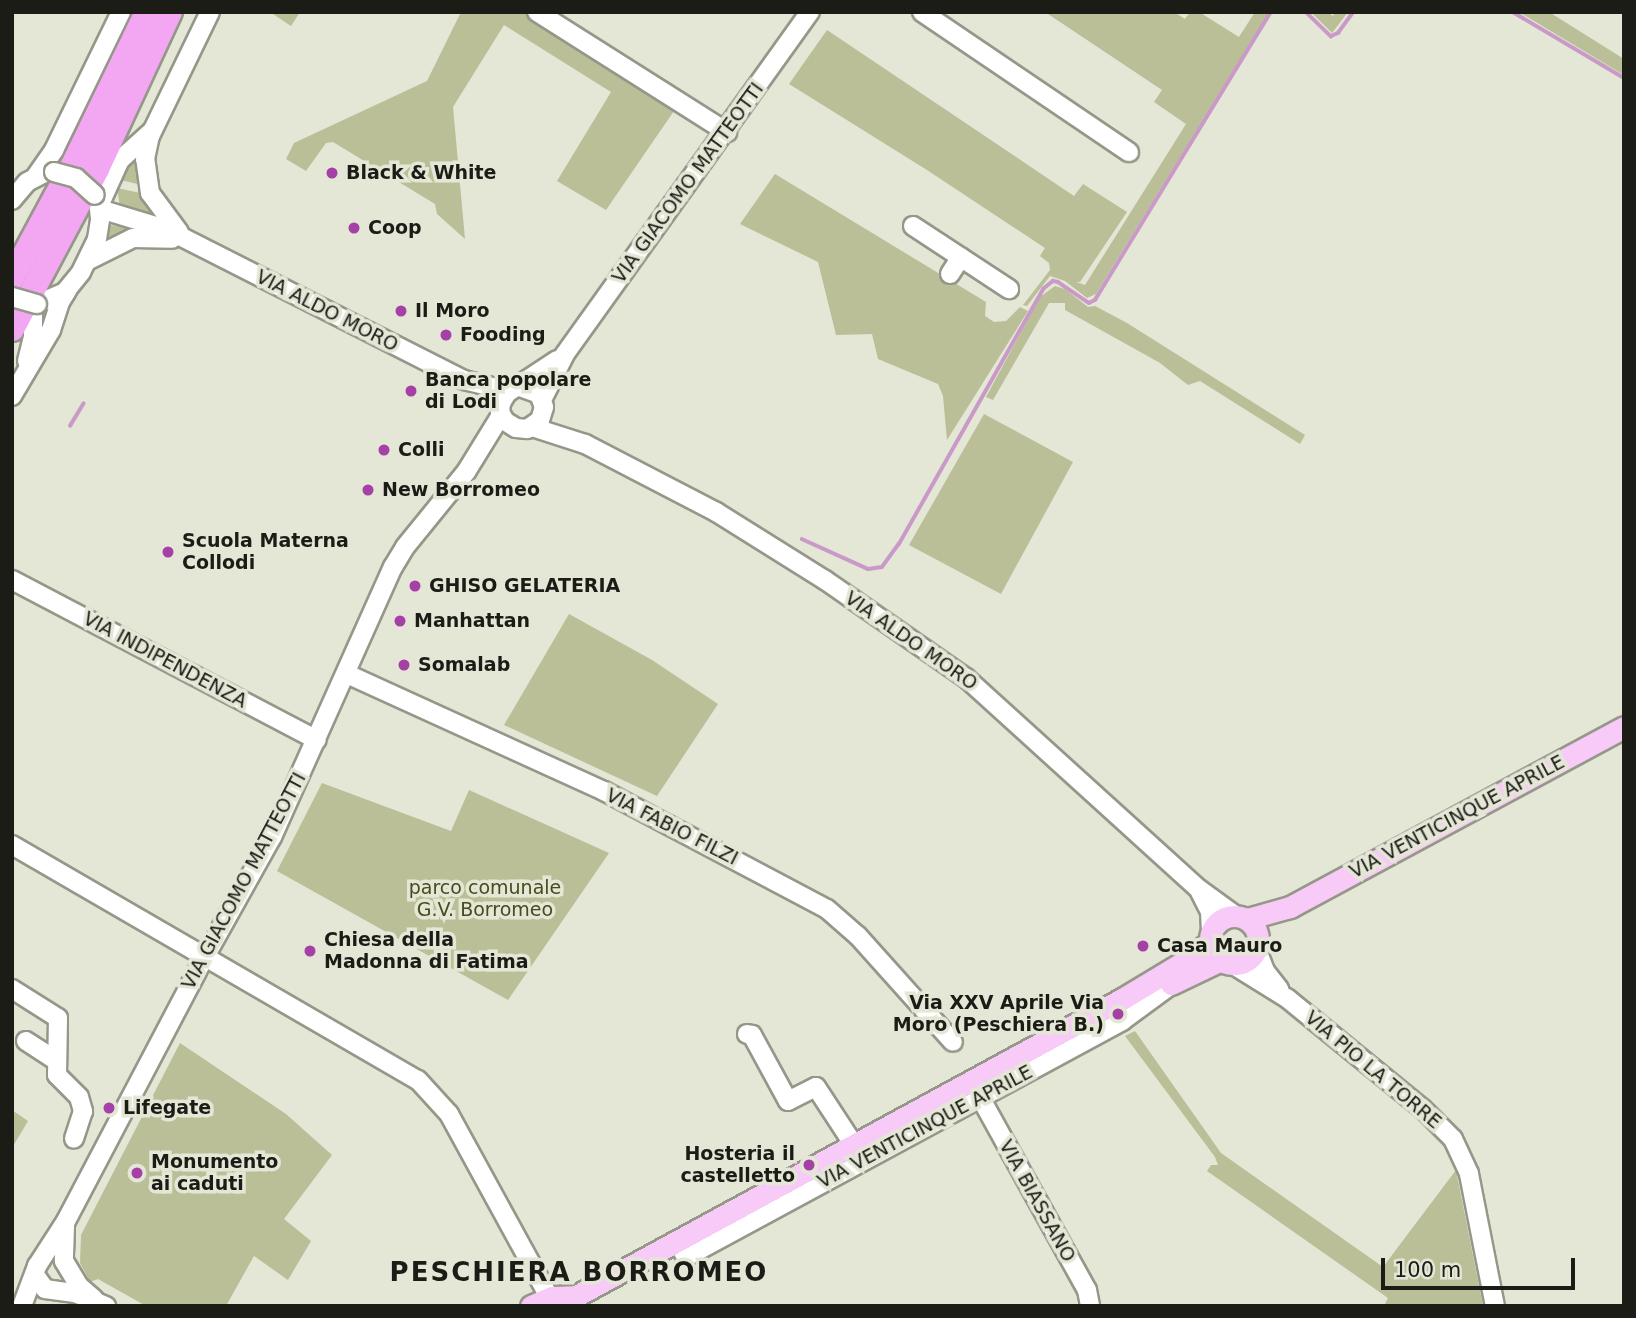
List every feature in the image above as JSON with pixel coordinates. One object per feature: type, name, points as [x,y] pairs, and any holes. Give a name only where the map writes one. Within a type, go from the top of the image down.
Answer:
[{"type":"highway","points":[[12,278],[76,159],[147,12]]},
{"type":"highway","points":[[12,329],[97,169],[170,12]]},
{"type":"highway","points":[[120,160],[188,12]]},
{"type":"main road","name":"VIA VENTICINQUE APRILE","points":[[1242,917],[1290,907],[1624,727]]},
{"type":"main road","name":"VIA VENTICINQUE APRILE","points":[[1258,945],[1290,907]]},
{"type":"main road","points":[[1242,917],[1256,928],[1258,945],[1247,960],[1219,950],[1221,919],[1242,917]]},
{"type":"main road","name":"VIA VENTICINQUE APRILE","points":[[1122,999],[1175,982],[1219,950]]},
{"type":"main road","name":"VIA VENTICINQUE APRILE","points":[[555,1302],[677,1241],[855,1145],[1122,999],[1187,960],[1219,950]]},
{"type":"street","points":[[12,200],[23,186],[36,176],[57,143],[121,12]]},
{"type":"street","points":[[190,242],[161,211],[148,188],[145,159],[156,125],[210,12]]},
{"type":"street","points":[[537,12],[727,132]]},
{"type":"street","name":"VIA GIACOMO MATTEOTTI","points":[[543,404],[565,354],[727,132],[810,12]]},
{"type":"street","points":[[922,12],[1129,152]]},
{"type":"street","points":[[12,396],[55,322],[61,299],[88,261],[97,239],[98,204],[120,160],[156,125]]},
{"type":"street","name":"VIA ALDO MORO","points":[[36,176],[54,172],[81,181],[98,204],[158,226],[464,380],[495,388],[517,387]]},
{"type":"street","points":[[913,226],[1009,289]]},
{"type":"street","name":"VIA ALDO MORO","points":[[88,261],[137,237],[190,242]]},
{"type":"street","points":[[950,274],[961,257]]},
{"type":"street","points":[[22,378],[33,337],[27,304],[70,288]]},
{"type":"street","name":"VIA GIACOMO MATTEOTTI","points":[[517,387],[565,354]]},
{"type":"street","name":"VIA ALDO MORO","points":[[464,380],[500,413]]},
{"type":"street","points":[[517,387],[534,390],[543,404],[540,420],[527,428],[509,426],[500,413],[504,397],[517,387]]},
{"type":"street","name":"VIA ALDO MORO","points":[[543,404],[585,444]]},
{"type":"street","name":"VIA GIACOMO MATTEOTTI","points":[[466,472],[500,413]]},
{"type":"street","name":"VIA ALDO MORO","points":[[527,428],[585,444],[716,512],[825,580],[967,678],[1199,889],[1242,917]]},
{"type":"street","name":"VIA GIACOMO MATTEOTTI","points":[[22,1306],[37,1266],[66,1221],[205,955],[258,863],[317,740],[399,555],[466,472],[498,442],[527,428]]},
{"type":"street","name":"VIA INDIPENDENZA","points":[[12,580],[317,740]]},
{"type":"street","name":"VIA FABIO FILZI","points":[[346,674],[604,792],[827,908],[859,936],[953,1042]]},
{"type":"street","points":[[12,845],[205,955],[267,994],[409,1073],[439,1099],[555,1302]]},
{"type":"street","name":"VIA ALDO MORO","points":[[1199,889],[1210,912],[1219,950]]},
{"type":"street","name":"VIA PIO LA TORRE","points":[[1258,945],[1268,976],[1288,999]]},
{"type":"street","name":"VIA PIO LA TORRE","points":[[1219,950],[1288,999],[1423,1109],[1453,1139],[1467,1167],[1495,1306]]},
{"type":"street","name":"VIA VENTICINQUE APRILE","points":[[677,1241],[686,1256],[1122,1021],[1175,982]]},
{"type":"street","points":[[12,989],[58,1018],[57,1075],[79,1097],[83,1111],[83,1120],[74,1139]]},
{"type":"street","points":[[747,1034],[752,1035],[788,1101],[816,1087],[855,1145]]},
{"type":"street","points":[[26,1041],[57,1061]]},
{"type":"street","name":"VIA BIASSANO","points":[[980,1097],[1087,1290],[1090,1306]]},
{"type":"street","name":"VIA GIACOMO MATTEOTTI","points":[[66,1221],[67,1267]]},
{"type":"street","points":[[44,1259],[54,1256],[100,1302]]},
{"type":"street","points":[[31,1306],[66,1284],[67,1267]]},
{"type":"street","points":[[35,1275],[40,1286],[100,1302]]},
{"type":"green space","points":[[270,12],[300,12],[291,26]]},
{"type":"green space","points":[[461,12],[529,14],[676,108],[606,210],[557,181],[611,92],[504,25],[453,107],[465,239],[437,214],[435,204],[333,142],[326,143],[306,171],[286,159],[294,143],[427,81]]},
{"type":"green space","points":[[1045,12],[1174,12],[1185,19],[1190,12],[1199,12],[1239,37],[1255,12],[1269,12],[1096,294],[1087,298],[1065,281],[1050,276],[1027,306],[1023,305],[1050,270],[1049,263],[1040,256],[1045,248],[789,84],[827,30],[1074,196],[1083,184],[1127,212],[1080,282],[1076,282],[1085,285],[1186,124],[1154,102],[1162,90]]},
{"type":"green space","points":[[1311,12],[1327,12],[1333,16],[1335,12],[1348,12],[1332,33]]},
{"type":"green space","points":[[1519,12],[1549,12],[1624,59],[1624,75]]},
{"type":"green space","points":[[136,153],[142,185],[120,180],[127,160]]},
{"type":"green space","points":[[775,174],[986,302],[985,316],[994,322],[1006,321],[1020,307],[1028,311],[947,440],[943,396],[938,384],[878,359],[872,334],[836,335],[818,262],[740,224]]},
{"type":"green space","points":[[117,188],[145,194],[162,219],[120,207]]},
{"type":"green space","points":[[108,225],[149,229],[109,237]]},
{"type":"green space","points":[[1055,286],[1065,289],[1088,307],[1095,306],[1127,323],[1305,435],[1300,444],[1200,381],[1188,385],[1160,363],[1065,310],[1065,303],[1049,303],[993,400],[986,397],[1040,297]]},
{"type":"green space","points":[[984,414],[1073,462],[1001,594],[909,545]]},
{"type":"green space","points":[[569,614],[652,660],[718,704],[657,796],[504,725]]},
{"type":"green space","name":"parco comunale G.V. Borromeo","points":[[322,783],[451,831],[469,790],[609,853],[508,1000],[277,871]]},
{"type":"green space","points":[[1135,1031],[1221,1153],[1383,1267],[1456,1170],[1483,1306],[1384,1306],[1388,1298],[1207,1171],[1211,1165],[1218,1165],[1215,1157],[1125,1036]]},
{"type":"green space","points":[[180,1043],[286,1114],[332,1155],[284,1219],[311,1241],[288,1280],[254,1256],[226,1306],[146,1306],[98,1279],[90,1282],[80,1263],[81,1235]]},
{"type":"green space","points":[[12,1110],[28,1121],[12,1148]]},
{"type":"waterway","points":[[802,539],[868,569],[882,567],[899,544],[1043,289],[1053,281],[1058,282],[1089,303],[1095,300],[1271,12]]},
{"type":"waterway","points":[[1306,12],[1331,36],[1338,33],[1353,12]]},
{"type":"waterway","points":[[1513,12],[1624,78]]},
{"type":"waterway","points":[[70,426],[83,404]]},
{"type":"place","name":"Black & White","points":[[332,173]]},
{"type":"place","name":"Coop","points":[[354,228]]},
{"type":"place","name":"Il Moro","points":[[401,311]]},
{"type":"place","name":"Fooding","points":[[446,335]]},
{"type":"place","name":"Banca popolare di Lodi","points":[[411,391]]},
{"type":"place","name":"Colli","points":[[384,450]]},
{"type":"place","name":"New Borromeo","points":[[368,490]]},
{"type":"place","name":"Scuola Materna Collodi","points":[[168,552]]},
{"type":"place","name":"GHISO GELATERIA","points":[[415,586]]},
{"type":"place","name":"Manhattan","points":[[400,621]]},
{"type":"place","name":"Somalab","points":[[404,665]]},
{"type":"place","name":"Casa Mauro","points":[[1143,946]]},
{"type":"place","name":"Chiesa della Madonna di Fatima","points":[[310,951]]},
{"type":"place","name":"Via XXV Aprile Via Moro (Peschiera B.)","points":[[1118,1014]]},
{"type":"place","name":"Lifegate","points":[[109,1108]]},
{"type":"place","name":"Hosteria il castelletto","points":[[809,1165]]},
{"type":"place","name":"Monumento ai caduti","points":[[137,1173]]},
{"type":"district","name":"PESCHIERA BORROMEO","points":[[579,1273]]}]
